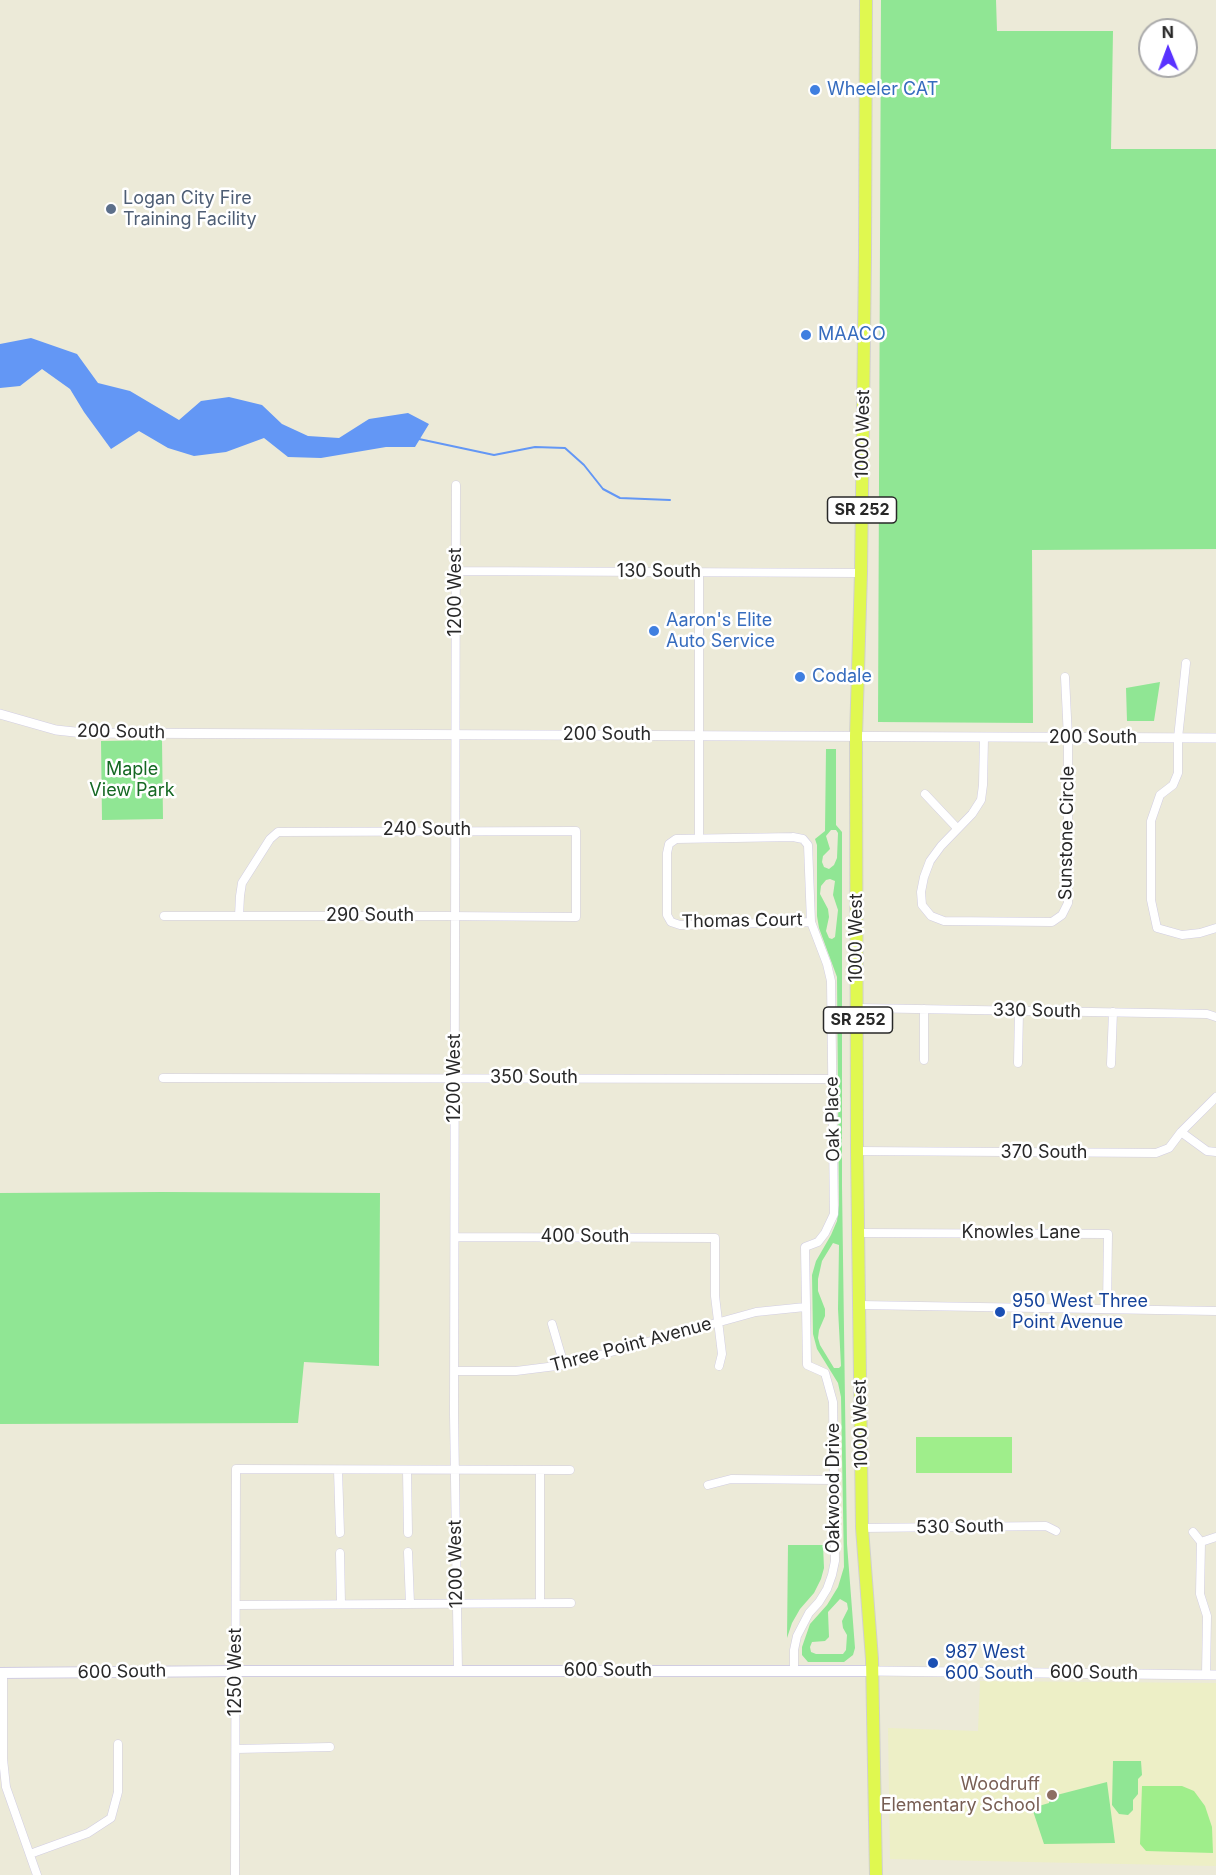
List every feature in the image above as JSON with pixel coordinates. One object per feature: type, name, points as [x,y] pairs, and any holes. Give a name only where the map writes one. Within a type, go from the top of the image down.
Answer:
[{"type":"main road","name":"1000 West","points":[[866,0],[861,573],[856,736],[857,1151],[862,1528],[872,1671],[876,1875]]},
{"type":"main road","name":"600 South","points":[[2,1673],[872,1671]]},
{"type":"street","name":"1200 West","points":[[456,485],[455,1470],[458,1671]]},
{"type":"street","name":"130 South","points":[[457,570],[861,573]]},
{"type":"street","points":[[699,572],[699,838]]},
{"type":"street","points":[[1186,663],[1178,738],[1178,773],[1173,785],[1161,795],[1151,821],[1152,913],[1157,928],[1167,932],[1200,933],[1216,928]]},
{"type":"street","name":"Sunstone Circle","points":[[984,738],[981,800],[972,814],[957,828],[930,861],[921,892],[922,906],[931,916],[944,921],[1052,922],[1062,915],[1068,903],[1068,738],[1065,677]]},
{"type":"street","name":"200 South","points":[[0,714],[56,730],[84,733],[1216,738]]},
{"type":"street","points":[[925,794],[957,828]]},
{"type":"street","name":"240 South","points":[[239,916],[242,883],[270,839],[278,832],[455,830],[576,831],[576,917]]},
{"type":"street","name":"Thomas Court","points":[[793,837],[803,839],[808,845],[810,922],[680,925],[671,922],[667,915],[669,844],[676,839],[699,838],[793,837]]},
{"type":"street","name":"290 South","points":[[164,916],[576,917]]},
{"type":"street","name":"Oak Place","points":[[805,1307],[805,1247],[818,1242],[834,1214],[831,981],[827,964],[810,922]]},
{"type":"street","name":"330 South","points":[[858,1008],[1207,1014],[1216,1017]]},
{"type":"street","points":[[924,1009],[924,1060]]},
{"type":"street","points":[[1018,1063],[1019,1011]]},
{"type":"street","points":[[1111,1064],[1113,1012]]},
{"type":"street","name":"350 South","points":[[163,1078],[832,1079]]},
{"type":"street","name":"370 South","points":[[857,1151],[1156,1153],[1168,1148],[1216,1097]]},
{"type":"street","points":[[1181,1132],[1207,1151],[1216,1152]]},
{"type":"street","name":"Knowles Lane","points":[[859,1233],[1108,1234],[1107,1309]]},
{"type":"street","name":"400 South","points":[[455,1237],[715,1238],[715,1296],[719,1322]]},
{"type":"street","points":[[860,1305],[1216,1311]]},
{"type":"street","name":"Three Point Avenue","points":[[455,1371],[516,1371],[564,1365],[756,1312],[805,1307]]},
{"type":"street","name":"Oakwood Drive","points":[[794,1671],[797,1636],[809,1613],[827,1589],[835,1561],[834,1402],[825,1373],[807,1365],[805,1307]]},
{"type":"street","points":[[719,1322],[722,1354],[719,1366]]},
{"type":"street","points":[[552,1324],[564,1365]]},
{"type":"street","name":"1250 West","points":[[235,1875],[236,1469],[338,1470]]},
{"type":"street","points":[[340,1533],[338,1470],[570,1470]]},
{"type":"street","points":[[407,1470],[408,1533]]},
{"type":"street","points":[[540,1470],[540,1603]]},
{"type":"street","points":[[708,1485],[731,1479],[834,1480]]},
{"type":"street","name":"530 South","points":[[862,1528],[1046,1526],[1056,1531]]},
{"type":"street","points":[[1192,1532],[1201,1542],[1200,1594],[1207,1616],[1211,1675]]},
{"type":"street","points":[[1201,1542],[1216,1537]]},
{"type":"street","points":[[408,1552],[410,1604]]},
{"type":"street","points":[[340,1553],[341,1604]]},
{"type":"street","points":[[236,1605],[571,1603]]},
{"type":"street","name":"600 South","points":[[872,1671],[1211,1675]]},
{"type":"street","points":[[2,1673],[3,1759],[6,1787],[37,1875]]},
{"type":"street","points":[[30,1854],[88,1833],[111,1818],[118,1792],[118,1744]]},
{"type":"street","points":[[236,1749],[330,1747]]},
{"type":"shaded area","name":"Woodruff Elementary School","points":[[980,1681],[1216,1683],[1216,1866],[890,1859],[888,1728],[978,1731]]},
{"type":"green space","points":[[881,0],[996,0],[997,31],[1113,31],[1111,149],[1216,149],[1216,549],[1032,550],[1033,723],[878,722]]},
{"type":"green space","points":[[1160,682],[1154,721],[1127,721],[1126,688]]},
{"type":"green space","name":"Maple View Park","points":[[162,740],[163,819],[102,820],[101,741]]},
{"type":"green space","points":[[826,749],[836,749],[836,825],[842,832],[842,1186],[847,1544],[855,1648],[853,1655],[844,1662],[808,1662],[802,1655],[802,1647],[810,1624],[827,1605],[838,1587],[844,1567],[841,1397],[838,1383],[817,1349],[813,1334],[812,1275],[816,1261],[837,1221],[839,1205],[837,977],[819,928],[817,916],[817,845],[815,839],[825,831]],"holes":[[[831,830],[836,830],[838,833],[837,858],[829,869],[824,867],[822,862],[823,856],[830,849],[826,836]],[[826,880],[835,881],[833,895],[838,910],[835,937],[832,939],[826,931],[828,909],[820,894],[821,886]],[[833,1243],[839,1245],[838,1309],[841,1366],[839,1368],[834,1368],[818,1338],[825,1316],[825,1309],[818,1291],[822,1261]],[[840,1599],[847,1603],[848,1609],[842,1621],[847,1635],[846,1650],[843,1654],[811,1652],[812,1642],[825,1641],[829,1637],[828,1612]]]},
{"type":"green space","points":[[0,1193],[380,1193],[379,1366],[304,1362],[298,1423],[0,1424]]},
{"type":"green space","points":[[916,1437],[1012,1437],[1012,1473],[916,1473]]},
{"type":"green space","points":[[788,1545],[823,1545],[824,1568],[814,1593],[800,1609],[787,1638]]},
{"type":"green space","points":[[1113,1761],[1141,1761],[1142,1775],[1138,1779],[1138,1794],[1133,1800],[1133,1810],[1128,1815],[1119,1814],[1112,1805]]},
{"type":"green space","points":[[1107,1782],[1115,1843],[1044,1844],[1032,1808],[1049,1803],[1049,1797]]},
{"type":"green space","points":[[1142,1786],[1182,1786],[1194,1791],[1205,1806],[1212,1827],[1213,1853],[1146,1851],[1140,1844]]},
{"type":"water","points":[[31,338],[77,354],[98,383],[130,391],[179,420],[201,401],[229,397],[262,405],[282,424],[308,436],[339,438],[369,419],[408,413],[429,424],[415,447],[386,447],[321,458],[288,457],[264,438],[226,452],[194,456],[168,448],[139,431],[111,449],[70,389],[42,369],[20,386],[0,388],[0,344]]},
{"type":"waterway","points":[[419,439],[494,455],[535,447],[565,448],[584,465],[603,489],[620,498],[670,500]]},
{"type":"place","name":"Wheeler CAT","points":[[815,90]]},
{"type":"place","name":"Logan City Fire Training Facility","points":[[111,209]]},
{"type":"place","name":"MAACO","points":[[806,335]]},
{"type":"place","name":"Aaron's Elite Auto Service","points":[[654,631]]},
{"type":"place","name":"Codale","points":[[800,677]]},
{"type":"place","name":"950 West Three Point Avenue","points":[[1000,1312]]},
{"type":"place","name":"987 West 600 South","points":[[933,1663]]},
{"type":"place","name":"Woodruff Elementary School","points":[[1052,1795]]}]
